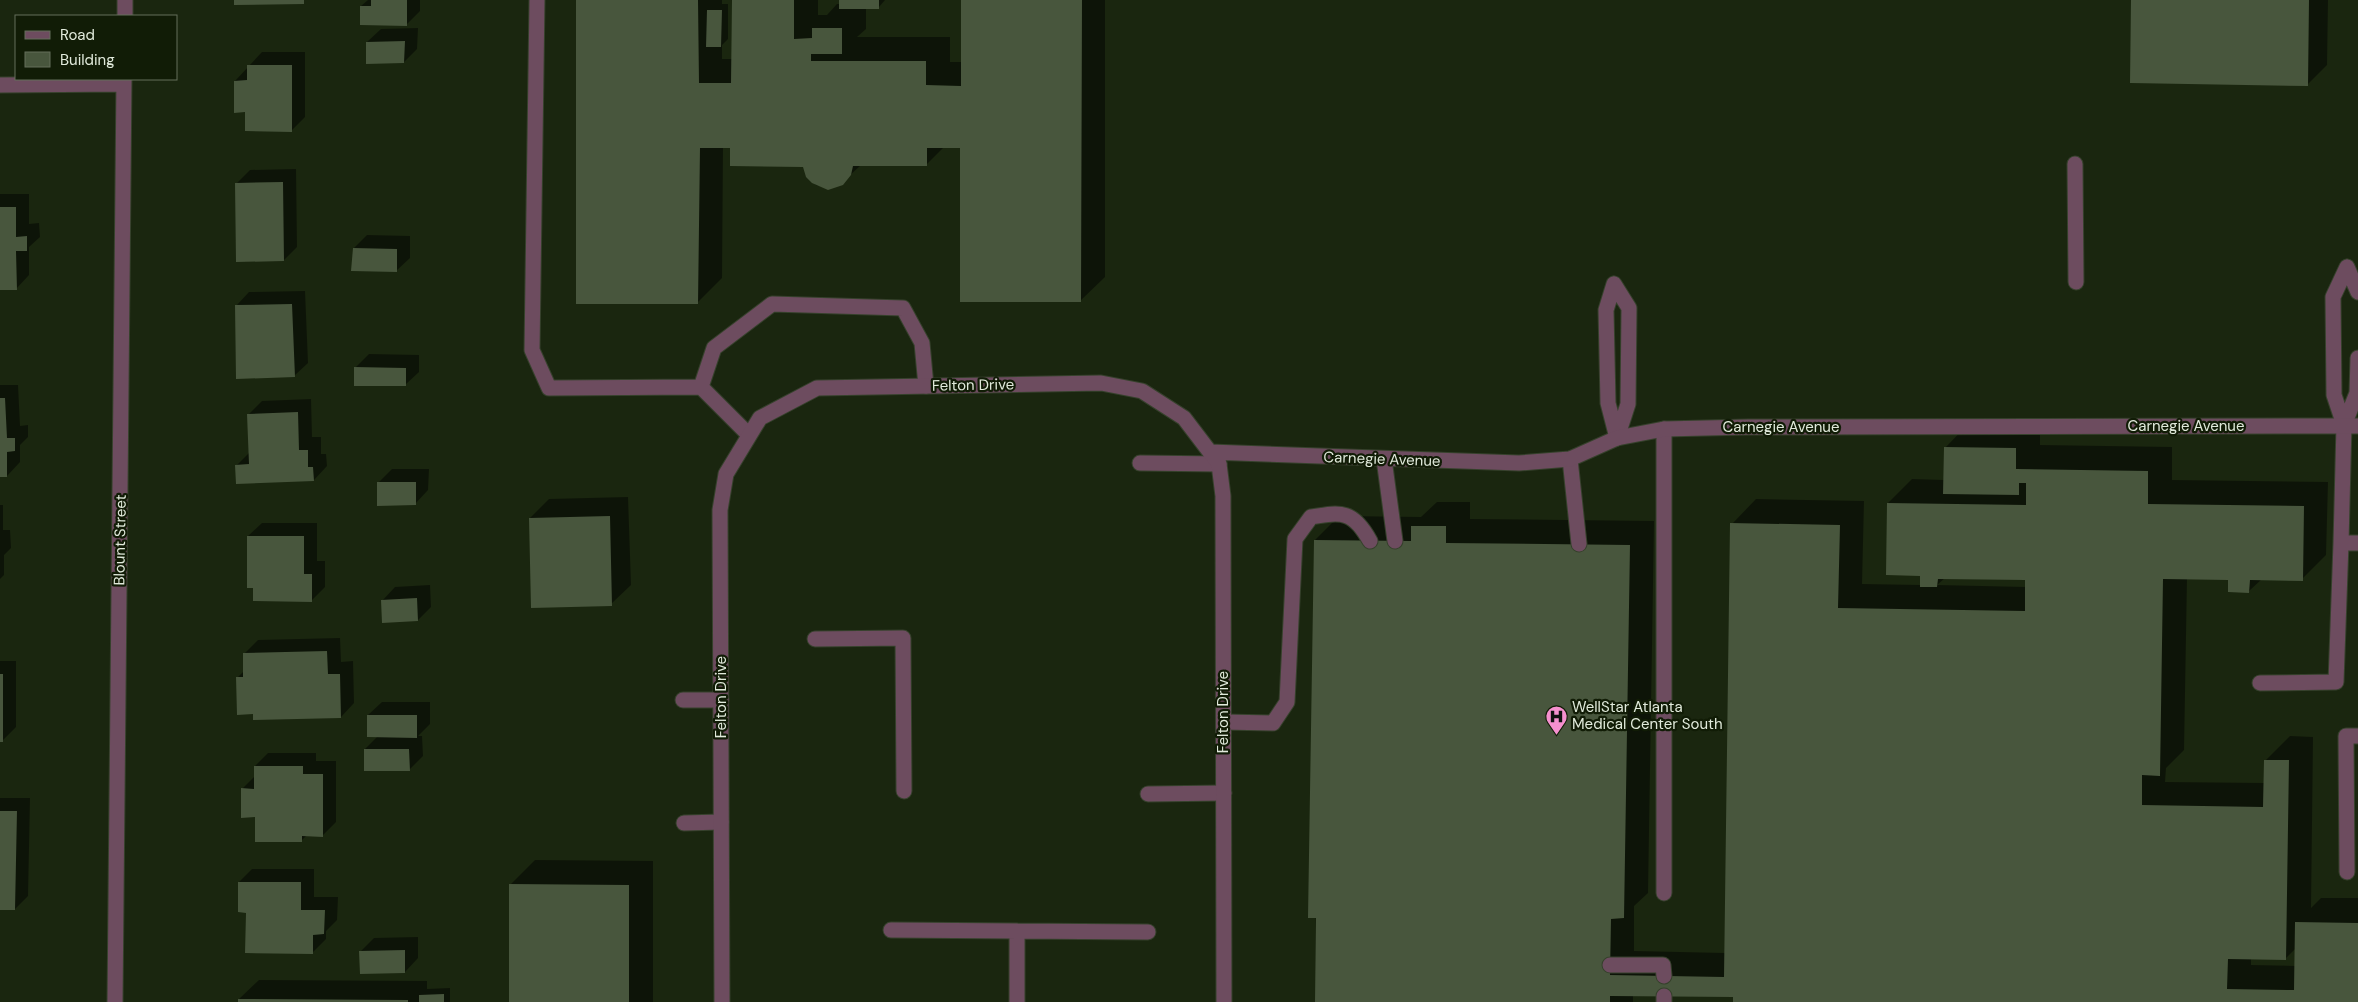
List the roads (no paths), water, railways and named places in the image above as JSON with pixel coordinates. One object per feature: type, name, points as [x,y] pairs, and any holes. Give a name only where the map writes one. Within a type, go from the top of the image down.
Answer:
[{"type":"street","points":[[125,0],[125,15]]},
{"type":"street","points":[[537,0],[532,350],[549,388],[701,387],[749,435]]},
{"type":"street","points":[[0,85],[124,81]]},
{"type":"street","name":"Blount Street","points":[[115,1002],[124,81]]},
{"type":"street","points":[[2075,164],[2076,282]]},
{"type":"street","points":[[2351,425],[2334,395],[2332,297],[2347,267],[2358,292]]},
{"type":"street","points":[[1614,284],[1629,308],[1628,404],[1617,438],[1608,403],[1606,310],[1614,284]]},
{"type":"street","points":[[701,387],[714,348],[772,304],[904,308],[922,343],[926,386]]},
{"type":"street","points":[[2260,683],[2336,682],[2341,543],[2351,425],[2357,393],[2358,358]]},
{"type":"street","name":"Felton Drive","points":[[722,1002],[720,510],[726,474],[749,435],[760,418],[817,388],[1101,384],[1142,391],[1184,418],[1215,458],[1223,496],[1224,1002]]},
{"type":"street","name":"Carnegie Avenue","points":[[1140,463],[1215,458],[1384,459],[1519,463],[1570,459],[1617,438],[1664,429],[2351,425]]},
{"type":"street","points":[[1664,429],[1664,894]]},
{"type":"street","points":[[1384,459],[1394,541]]},
{"type":"street","points":[[1570,459],[1579,544]]},
{"type":"street","points":[[1224,722],[1273,723],[1287,702],[1295,539],[1310,517],[1340,512],[1361,524],[1370,541]]},
{"type":"street","points":[[2341,543],[2358,543]]},
{"type":"street","points":[[815,638],[903,638],[904,791]]},
{"type":"street","points":[[683,700],[721,700]]},
{"type":"street","points":[[2347,872],[2346,736],[2358,736]]},
{"type":"street","points":[[1148,794],[1224,793]]},
{"type":"street","points":[[684,823],[721,822]]},
{"type":"street","points":[[891,930],[1148,932]]},
{"type":"street","points":[[1017,931],[1017,1002]]},
{"type":"street","points":[[1610,965],[1663,965],[1664,976]]},
{"type":"place","name":"WellStar Atlanta Medical Center South","points":[[1556,735]]}]
